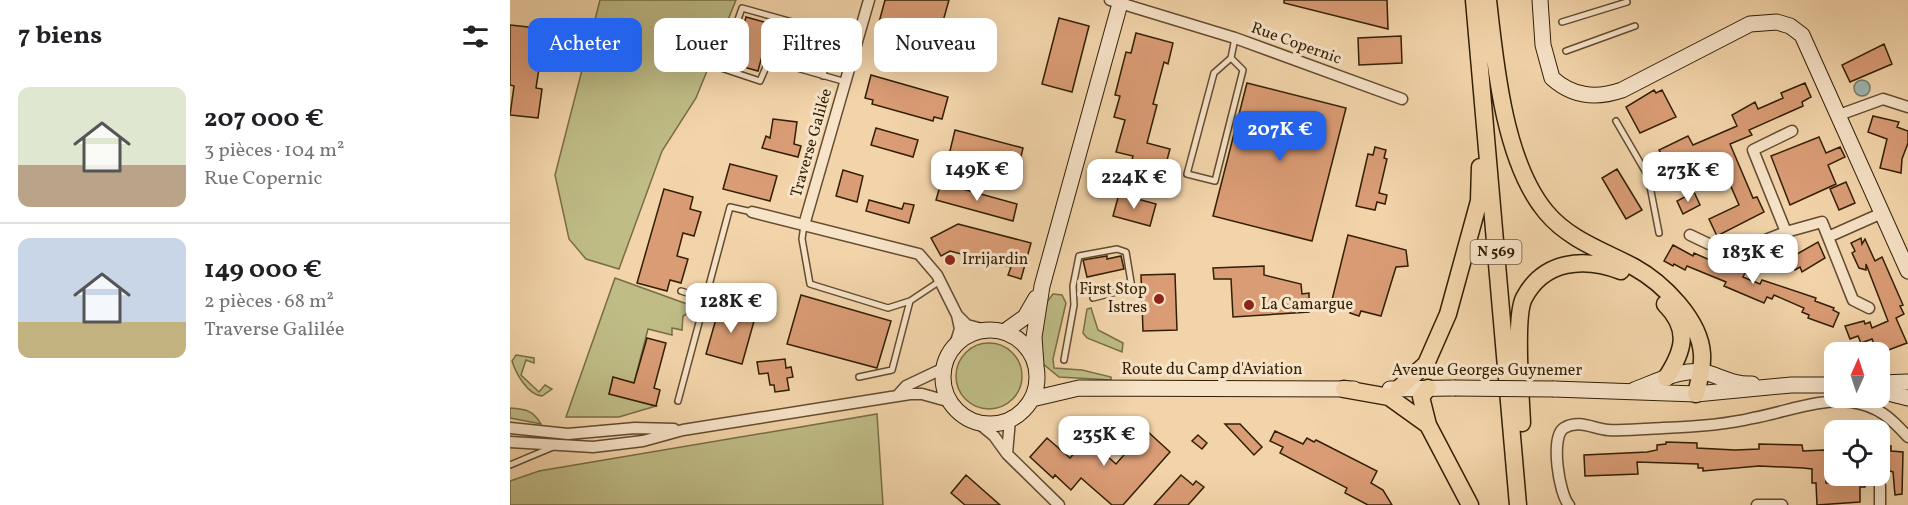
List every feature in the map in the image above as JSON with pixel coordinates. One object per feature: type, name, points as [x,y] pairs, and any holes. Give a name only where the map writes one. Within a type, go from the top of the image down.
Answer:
[{"type":"main road","name":"N 569","points":[[1474,0],[1520,505]]},
{"type":"main road","points":[[1488,0],[1503,106],[1515,157],[1546,213],[1586,244],[1636,268],[1669,294],[1690,321],[1702,352],[1694,372],[1696,394]]},
{"type":"main road","name":"N 569","points":[[1398,389],[1426,364],[1448,315],[1479,201],[1481,76]]},
{"type":"main road","name":"N 569","points":[[1520,505],[1525,476],[1520,329],[1523,299],[1545,272],[1561,265],[1579,262],[1602,264],[1625,272],[1668,306],[1684,343],[1680,356]]},
{"type":"main road","points":[[1666,378],[1680,356]]},
{"type":"main road","points":[[1428,388],[1421,398],[1428,425],[1470,505]]},
{"type":"main road","points":[[1344,389],[1389,396],[1428,425]]},
{"type":"street","name":"Traverse Galilée","points":[[804,225],[869,0]]},
{"type":"street","points":[[1540,0],[1543,45],[1552,78],[1573,93],[1605,96],[1736,30],[1764,21],[1777,22],[1802,35],[1908,271]]},
{"type":"street","points":[[976,421],[999,423],[1010,419],[1026,407],[1032,399],[1036,370],[1034,337],[1042,286],[1117,1]]},
{"type":"street","name":"Rue Copernic","points":[[1117,1],[1235,38],[1402,99]]},
{"type":"street","points":[[1839,115],[1883,99],[1908,107]]},
{"type":"street","points":[[1786,232],[1754,150],[1792,131]]},
{"type":"street","points":[[752,212],[919,255],[940,281],[957,315],[960,328],[944,368],[943,380],[951,402],[962,414],[976,421],[994,436],[1007,454],[1059,505]]},
{"type":"street","points":[[1828,237],[1882,213]]},
{"type":"street","points":[[1690,235],[1730,254],[1786,232],[1822,222],[1853,300],[1869,308]]},
{"type":"street","points":[[1004,332],[1025,317],[1042,286]]},
{"type":"street","points":[[957,315],[967,325],[1004,332],[1018,339],[1029,350],[1036,370]]},
{"type":"street","points":[[955,345],[975,332],[986,330]]},
{"type":"street","points":[[1680,356],[1694,372]]},
{"type":"street","points":[[897,396],[906,386],[944,368]]},
{"type":"street","name":"Route du Camp d'Aviation","points":[[1036,370],[1056,384],[1079,388],[1344,389]]},
{"type":"street","name":"Avenue Georges Guynemer","points":[[1631,390],[1666,378],[1694,372],[1749,385],[1794,378],[1824,378]]},
{"type":"street","points":[[1890,383],[1908,382]]},
{"type":"street","name":"Avenue Georges Guynemer","points":[[1344,389],[1554,388],[1696,394],[1791,385],[1824,386]]},
{"type":"street","points":[[1890,386],[1908,390]]},
{"type":"street","name":"Route du Camp d'Aviation","points":[[1032,399],[1079,388]]},
{"type":"street","points":[[510,441],[593,447],[643,441],[683,430],[897,396],[922,394],[951,402]]},
{"type":"street","points":[[1890,394],[1908,398]]},
{"type":"street","points":[[1567,503],[1560,482],[1557,440],[1565,427],[1572,425],[1586,424],[1606,430],[1710,425],[1754,418],[1804,406],[1851,402],[1883,411],[1908,437]]},
{"type":"street","points":[[1007,454],[1010,419]]},
{"type":"street","points":[[510,428],[568,434],[635,428],[683,430]]},
{"type":"street","points":[[1880,486],[1880,505]]},
{"type":"street","points":[[1758,505],[1782,505]]},
{"type":"lane","points":[[1562,22],[1627,2]]},
{"type":"lane","points":[[823,76],[832,33],[742,8],[720,68],[760,81],[769,60],[823,76],[846,82]]},
{"type":"lane","points":[[1566,51],[1635,26]]},
{"type":"lane","points":[[1231,58],[1242,70],[1215,181],[1187,174],[1214,73],[1231,58],[1235,38]]},
{"type":"lane","points":[[1616,121],[1648,176],[1659,233]]},
{"type":"lane","points":[[678,401],[730,207],[752,212]]},
{"type":"lane","points":[[804,225],[802,240],[810,284],[888,308],[910,301],[940,281]]},
{"type":"lane","points":[[1064,360],[1074,305],[1072,286],[1078,256],[1117,249],[1126,252],[1132,288],[1093,298]]},
{"type":"lane","points":[[681,291],[707,299]]},
{"type":"lane","points":[[858,377],[892,370],[910,301]]},
{"type":"lane","points":[[510,465],[556,445]]},
{"type":"shaded area","points":[[600,0],[736,0],[729,18],[654,18],[654,72],[707,72],[696,98],[662,151],[619,269],[586,259],[569,239],[555,175],[581,72],[642,72],[642,18],[595,18]]},
{"type":"shaded area","points":[[615,278],[698,308],[683,316],[682,330],[672,328],[672,335],[648,329],[634,383],[613,378],[609,394],[656,406],[619,417],[566,417]]},
{"type":"shaded area","points":[[1053,294],[1062,295],[1066,303],[1053,359],[1054,368],[1082,370],[1111,377],[1111,380],[1059,377],[1042,363],[1040,327],[1044,310]]},
{"type":"shaded area","points":[[1091,308],[1098,330],[1123,343],[1122,352],[1087,338],[1083,333],[1087,309]]},
{"type":"shaded area","points":[[983,343],[995,343],[1007,348],[1017,358],[1022,376],[1020,389],[1007,404],[995,409],[983,409],[971,404],[961,394],[956,382],[956,370],[961,358],[971,348]]},
{"type":"shaded area","points":[[516,355],[534,358],[534,363],[526,360],[521,375],[539,392],[545,385],[552,389],[542,396],[527,388],[516,372],[512,361]]},
{"type":"shaded area","points":[[510,408],[528,411],[541,424],[510,418]]},
{"type":"shaded area","points":[[877,414],[883,505],[510,505],[510,481],[539,471]]},
{"type":"water","points":[[1862,80],[1870,88],[1862,96],[1854,88]]},
{"type":"building","points":[[885,0],[949,0],[944,18],[880,18]]},
{"type":"building","points":[[1284,0],[1387,0],[1388,29],[1284,3]]},
{"type":"building","points":[[746,17],[761,21],[761,60],[758,71],[749,68],[749,18]]},
{"type":"building","points":[[1059,18],[1089,26],[1072,92],[1042,84]]},
{"type":"building","points":[[510,25],[528,27],[528,72],[538,72],[536,88],[542,89],[538,118],[510,115],[514,86],[510,85]]},
{"type":"building","points":[[1136,33],[1173,43],[1168,64],[1164,62],[1153,104],[1157,105],[1147,143],[1170,149],[1161,182],[1128,173],[1133,156],[1116,152],[1125,120],[1114,117],[1120,96],[1115,95],[1126,52],[1131,53]]},
{"type":"building","points":[[1401,36],[1402,63],[1359,65],[1358,38]]},
{"type":"building","points":[[1884,44],[1892,64],[1850,82],[1842,65]]},
{"type":"building","points":[[871,75],[948,97],[942,119],[934,117],[933,121],[872,104],[873,100],[865,98]]},
{"type":"building","points":[[1247,83],[1346,108],[1312,241],[1213,216]]},
{"type":"building","points":[[1805,83],[1811,97],[1802,102],[1803,106],[1749,130],[1752,135],[1730,144],[1753,198],[1757,197],[1764,212],[1717,236],[1709,219],[1739,205],[1725,173],[1688,190],[1673,159],[1666,162],[1659,150],[1688,136],[1693,145],[1737,126],[1732,115],[1755,102],[1758,109],[1783,98],[1781,93]]},
{"type":"building","points":[[1654,90],[1656,93],[1662,90],[1676,117],[1640,133],[1626,107]]},
{"type":"building","points":[[1873,116],[1899,122],[1897,127],[1908,131],[1908,143],[1902,159],[1901,173],[1880,168],[1887,139],[1868,132]]},
{"type":"building","points":[[773,119],[797,122],[794,144],[801,146],[798,157],[762,148],[766,136],[770,138]]},
{"type":"building","points":[[876,128],[918,140],[913,157],[871,145]]},
{"type":"building","points":[[955,130],[1023,148],[1017,173],[949,155]]},
{"type":"building","points":[[1819,137],[1826,153],[1840,147],[1845,157],[1828,165],[1836,184],[1790,205],[1771,156]]},
{"type":"building","points":[[1375,147],[1386,150],[1384,158],[1387,159],[1379,193],[1387,195],[1385,204],[1377,202],[1375,210],[1356,206],[1368,154],[1373,155]]},
{"type":"building","points":[[730,164],[777,176],[770,201],[723,189]]},
{"type":"building","points":[[1617,169],[1642,210],[1626,219],[1602,178]]},
{"type":"building","points":[[843,170],[863,176],[857,202],[836,196]]},
{"type":"building","points":[[1846,182],[1855,203],[1839,210],[1830,189]]},
{"type":"building","points":[[941,183],[1017,204],[1013,221],[936,200]]},
{"type":"building","points":[[664,189],[693,197],[690,209],[701,212],[694,236],[683,233],[677,256],[688,259],[681,283],[670,280],[667,291],[637,283]]},
{"type":"building","points":[[1694,192],[1700,205],[1683,214],[1677,201]]},
{"type":"building","points":[[1119,194],[1156,204],[1150,226],[1113,216]]},
{"type":"building","points":[[869,200],[902,209],[904,203],[914,205],[909,223],[866,211]]},
{"type":"building","points":[[958,224],[1031,243],[1021,279],[1008,275],[1011,267],[950,251],[941,256],[931,238]]},
{"type":"building","points":[[1348,235],[1406,250],[1408,266],[1396,267],[1381,316],[1361,311],[1359,316],[1350,313],[1351,309],[1331,304]]},
{"type":"building","points":[[1861,238],[1862,244],[1865,239],[1875,261],[1882,257],[1903,305],[1900,306],[1904,314],[1896,318],[1907,343],[1890,349],[1890,342],[1873,342],[1872,339],[1861,342],[1858,336],[1850,339],[1845,326],[1864,321],[1865,324],[1870,322],[1872,328],[1888,321],[1866,264],[1866,270],[1859,268],[1852,253],[1855,251],[1851,243]]},
{"type":"building","points":[[1818,242],[1825,258],[1802,272],[1800,267],[1795,270],[1790,258]]},
{"type":"building","points":[[1673,245],[1693,256],[1694,253],[1730,269],[1732,265],[1742,269],[1740,271],[1745,273],[1743,277],[1760,284],[1762,280],[1816,298],[1815,301],[1834,308],[1833,310],[1839,313],[1833,327],[1808,318],[1809,315],[1802,312],[1804,308],[1774,295],[1772,299],[1767,297],[1764,303],[1724,286],[1726,282],[1687,266],[1685,270],[1674,264],[1673,266],[1664,261]]},
{"type":"building","points":[[1775,245],[1785,264],[1770,270],[1761,250]]},
{"type":"building","points":[[1107,256],[1107,259],[1121,256],[1124,269],[1087,277],[1083,260]]},
{"type":"building","points":[[1264,266],[1264,275],[1301,284],[1302,294],[1309,293],[1309,312],[1233,317],[1231,279],[1214,279],[1213,268]]},
{"type":"building","name":"First Stop Istres","points":[[1175,274],[1177,330],[1143,331],[1141,275]]},
{"type":"building","points":[[801,295],[891,321],[877,368],[787,344]]},
{"type":"building","points":[[720,305],[756,314],[742,364],[706,354]]},
{"type":"building","points":[[647,338],[666,343],[654,388],[660,390],[656,406],[609,394],[613,377],[634,383]]},
{"type":"building","points":[[785,359],[786,368],[791,367],[793,377],[787,378],[789,390],[775,392],[774,385],[770,385],[768,373],[759,374],[757,362]]},
{"type":"building","points":[[1225,424],[1240,424],[1262,447],[1254,455]]},
{"type":"building","points":[[1146,430],[1170,452],[1123,505],[1112,505],[1081,478],[1071,490],[1055,475],[1053,478],[1030,457],[1047,438],[1070,458],[1088,439],[1116,464]]},
{"type":"building","points":[[1275,431],[1303,444],[1307,438],[1314,442],[1316,440],[1377,471],[1371,483],[1383,490],[1392,505],[1368,505],[1345,493],[1347,488],[1280,453],[1283,447],[1270,441]]},
{"type":"building","points":[[1198,435],[1207,443],[1202,449],[1192,441]]},
{"type":"building","points":[[1666,442],[1697,443],[1697,448],[1735,450],[1759,449],[1759,444],[1802,445],[1803,451],[1824,450],[1824,486],[1865,487],[1860,487],[1860,502],[1817,505],[1816,483],[1812,483],[1812,469],[1759,466],[1703,471],[1703,468],[1698,468],[1698,464],[1637,462],[1638,474],[1585,476],[1584,455],[1647,452],[1657,450],[1657,445],[1666,444]]},
{"type":"building","points":[[1890,446],[1891,451],[1903,452],[1902,494],[1895,495],[1893,472],[1890,471]]},
{"type":"building","points":[[966,475],[1000,505],[965,505],[951,493]]},
{"type":"building","points":[[1181,475],[1193,485],[1196,481],[1204,487],[1188,505],[1154,505]]},
{"type":"place","name":"Irrijardin","points":[[950,260]]},
{"type":"place","name":"First Stop Istres","points":[[1159,299]]},
{"type":"place","name":"La Camargue","points":[[1249,305]]}]
